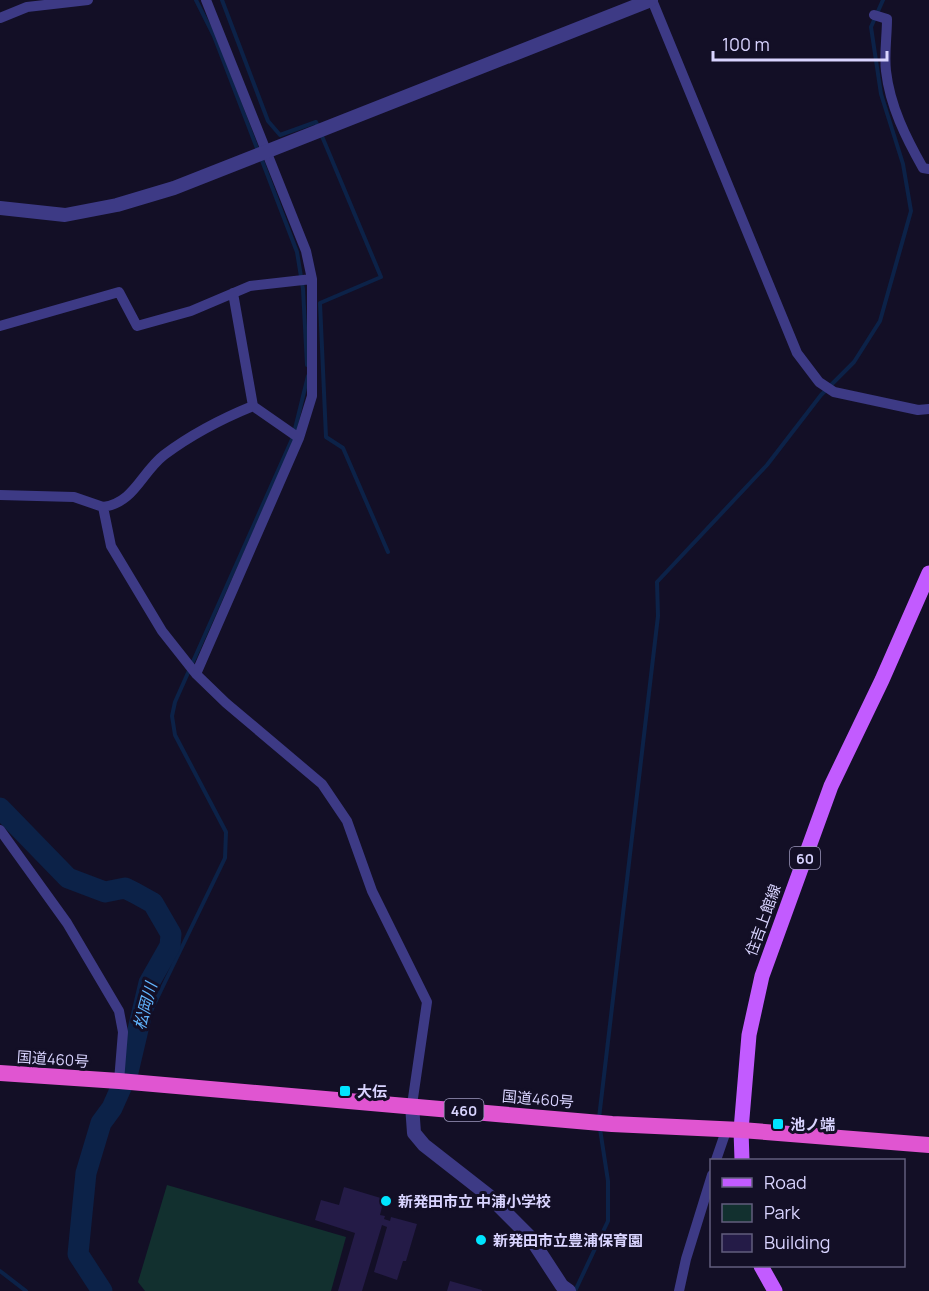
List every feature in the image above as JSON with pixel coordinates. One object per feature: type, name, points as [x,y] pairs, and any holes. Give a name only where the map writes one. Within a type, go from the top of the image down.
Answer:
[{"type":"highway","name":"国道460号","points":[[0,1073],[119,1081],[612,1124],[929,1144]]},
{"type":"main road","name":"住吉上館線","points":[[741,1159],[733,1131],[748,1035],[762,976],[831,786],[882,680],[929,573]]},
{"type":"main road","points":[[762,1267],[775,1291]]},
{"type":"street","points":[[0,18],[27,7],[88,0]]},
{"type":"street","points":[[196,674],[299,438],[312,396],[312,279],[306,251],[206,0]]},
{"type":"street","points":[[0,208],[65,215],[117,205],[174,188],[651,0],[797,353],[819,382],[834,392],[918,410],[929,409]]},
{"type":"street","points":[[874,15],[887,19],[886,69],[889,92],[906,138],[923,168],[929,169]]},
{"type":"street","points":[[0,326],[119,292],[137,327],[191,311],[250,286],[312,279]]},
{"type":"street","points":[[233,293],[253,406],[299,438]]},
{"type":"street","points":[[0,495],[74,496],[103,507],[116,506],[128,497],[162,457],[211,424],[253,406]]},
{"type":"street","points":[[103,507],[111,546],[162,631],[196,674],[226,704],[322,783],[347,820],[372,891],[427,1002],[412,1106],[414,1133],[424,1145],[488,1195],[530,1237],[562,1286],[569,1291]]},
{"type":"street","points":[[0,830],[67,923],[119,1011],[123,1032],[119,1081]]},
{"type":"street","points":[[717,1159],[733,1131]]},
{"type":"street","points":[[679,1291],[710,1178]]},
{"type":"green space","points":[[167,1185],[346,1237],[331,1291],[145,1291],[138,1282]]},
{"type":"building","points":[[344,1187],[384,1199],[380,1215],[385,1216],[384,1219],[390,1221],[391,1217],[417,1224],[406,1261],[403,1261],[397,1280],[374,1272],[387,1227],[382,1225],[362,1291],[338,1291],[355,1233],[315,1220],[321,1200],[339,1205]]},
{"type":"building","points":[[450,1281],[482,1290],[482,1291],[447,1291]]},
{"type":"waterway","points":[[196,0],[214,36],[258,151]]},
{"type":"waterway","points":[[222,0],[268,121],[280,135],[316,122],[381,277],[320,303],[326,437],[343,448],[388,552]]},
{"type":"waterway","points":[[599,1118],[658,616],[657,582],[767,465],[821,395],[854,362],[880,321],[911,211],[903,164],[881,94],[871,27],[883,0]]},
{"type":"waterway","points":[[261,158],[297,252],[303,289],[307,365]]},
{"type":"waterway","points":[[136,1033],[150,1013],[225,858],[226,832],[175,735],[172,716],[175,702],[293,437],[308,376]]},
{"type":"waterway","name":"松岡川","points":[[0,808],[68,878],[105,892],[125,888],[135,893],[153,903],[171,934],[170,946],[149,983],[128,1072],[112,1108],[101,1123],[86,1173],[78,1254],[102,1291]]},
{"type":"waterway","points":[[575,1291],[608,1221],[608,1181],[600,1129]]},
{"type":"waterway","points":[[0,1271],[26,1291]]},
{"type":"place","name":"大伝","points":[[345,1091]]},
{"type":"place","name":"池ノ端","points":[[778,1124]]},
{"type":"place","name":"新発田市立 中浦小学校","points":[[386,1201]]},
{"type":"place","name":"新発田市立豊浦保育園","points":[[481,1240]]}]
